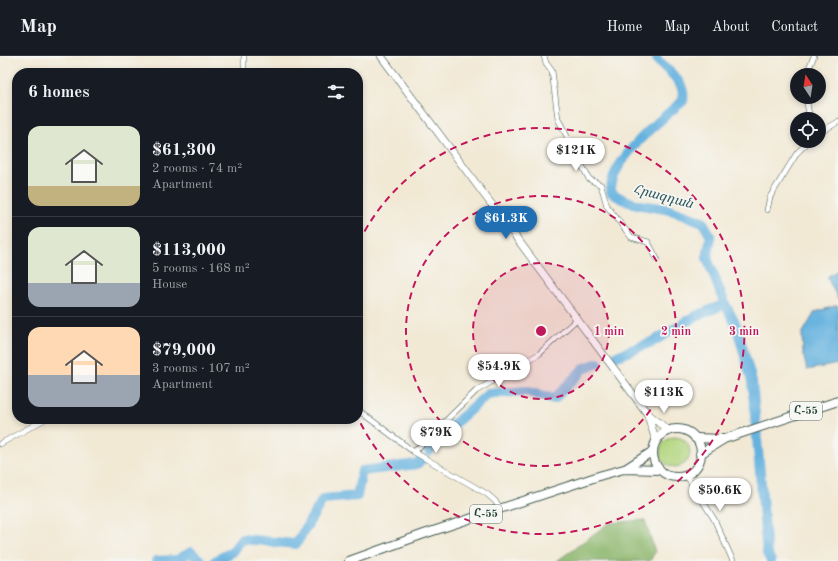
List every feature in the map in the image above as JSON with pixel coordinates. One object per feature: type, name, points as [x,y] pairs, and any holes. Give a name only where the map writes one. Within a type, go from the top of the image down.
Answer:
[{"type":"main road","points":[[381,56],[647,413],[669,430],[656,441],[653,451],[653,458],[660,470]]},
{"type":"main road","name":"Հ-55","points":[[700,454],[724,439],[838,401]]},
{"type":"main road","points":[[647,413],[656,441]]},
{"type":"main road","name":"Հ-55","points":[[669,430],[681,430],[689,433],[695,438],[724,439]]},
{"type":"main road","points":[[686,475],[698,464],[700,448],[695,438]]},
{"type":"main road","name":"Հ-55","points":[[349,561],[424,534],[624,470],[653,451]]},
{"type":"main road","name":"Հ-55","points":[[624,470],[660,470],[672,476],[686,475]]},
{"type":"street","points":[[244,56],[244,68]]},
{"type":"street","points":[[544,56],[546,63],[552,71],[558,119],[589,179],[600,185],[607,206],[631,237],[648,242],[657,259]]},
{"type":"street","points":[[809,68],[814,56]]},
{"type":"street","points":[[826,129],[838,122]]},
{"type":"street","points":[[767,210],[770,197],[797,153],[802,148]]},
{"type":"street","points":[[414,452],[476,391],[539,354],[577,319]]},
{"type":"street","points":[[363,414],[414,452],[487,494],[495,501],[500,509]]},
{"type":"street","points":[[0,444],[36,424]]},
{"type":"street","points":[[686,475],[714,519],[733,561]]},
{"type":"green space","points":[[675,437],[681,438],[689,446],[689,458],[681,466],[675,467],[669,466],[661,458],[660,452],[661,446],[669,438]]},
{"type":"green space","points":[[645,520],[655,552],[650,561],[557,561],[609,523]]},
{"type":"water","points":[[838,270],[838,299],[827,277]]},
{"type":"water","points":[[838,305],[838,364],[807,370],[803,354],[802,334],[815,312]]},
{"type":"waterway","name":"Հրազդան","points":[[656,56],[658,61],[680,83],[683,101],[662,118],[627,154],[618,167],[613,180],[611,192],[632,203],[670,210],[703,222],[711,237],[707,258],[725,304],[736,325],[752,381],[767,553],[771,561]]},
{"type":"waterway","points":[[617,356],[654,341],[696,316],[725,304]]},
{"type":"waterway","points":[[429,451],[446,431],[488,394],[526,391],[554,399],[583,369],[598,363]]},
{"type":"waterway","points":[[215,561],[232,552],[242,539],[296,544],[323,499],[357,496],[362,471],[417,464],[421,460]]},
{"type":"waterway","points":[[156,561],[177,560],[191,552],[201,561]]}]
